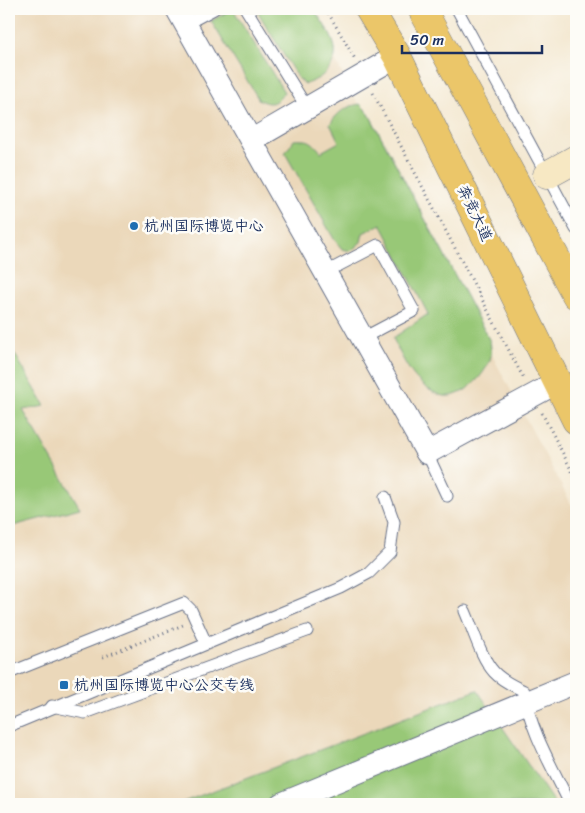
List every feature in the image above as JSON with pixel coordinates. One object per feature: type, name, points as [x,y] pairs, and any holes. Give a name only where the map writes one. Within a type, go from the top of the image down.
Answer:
[{"type":"main road","name":"奔竞大道","points":[[369,9],[397,56],[576,420]]},
{"type":"main road","points":[[422,9],[576,295]]},
{"type":"street","points":[[182,16],[427,453],[558,382]]},
{"type":"street","points":[[252,140],[397,56]]},
{"type":"street","points":[[546,175],[576,159]]},
{"type":"street","points":[[281,804],[576,682]]},
{"type":"lane","points":[[182,16],[214,9]]},
{"type":"lane","points":[[246,9],[307,108]]},
{"type":"lane","points":[[457,9],[576,229]]},
{"type":"lane","points":[[326,272],[378,245],[414,310],[363,338]]},
{"type":"lane","points":[[427,453],[448,496]]},
{"type":"lane","points":[[9,726],[52,706],[341,588],[369,573],[390,552],[394,522],[385,497]]},
{"type":"lane","points":[[9,673],[184,602],[191,610],[206,643]]},
{"type":"lane","points":[[465,611],[484,655],[494,672],[511,685],[524,691],[535,731],[570,804]]},
{"type":"lane","points":[[52,706],[85,713],[307,631]]},
{"type":"path","points":[[326,9],[364,75],[576,479]]},
{"type":"path","points":[[103,657],[196,620]]},
{"type":"shaded area","name":"杭州国际博览中心","points":[[9,9],[308,9],[576,513],[576,804],[9,804]]},
{"type":"green space","points":[[233,9],[284,92],[271,103],[259,100],[211,21]]},
{"type":"green space","points":[[256,9],[314,9],[334,44],[335,58],[328,70],[312,82],[305,84],[297,77]]},
{"type":"green space","points":[[360,104],[368,112],[490,341],[491,358],[487,367],[469,387],[453,395],[437,394],[421,384],[405,362],[393,338],[428,314],[381,224],[363,233],[361,242],[351,251],[342,249],[334,239],[285,153],[294,140],[309,141],[321,152],[339,142],[330,124],[343,110]]},
{"type":"green space","points":[[9,344],[45,406],[23,410],[80,508],[9,527]]},
{"type":"green space","points":[[477,690],[555,804],[178,804]]},
{"type":"place","name":"杭州国际博览中心","points":[[134,226]]},
{"type":"place","name":"杭州国际博览中心公交专线","points":[[64,685]]}]
